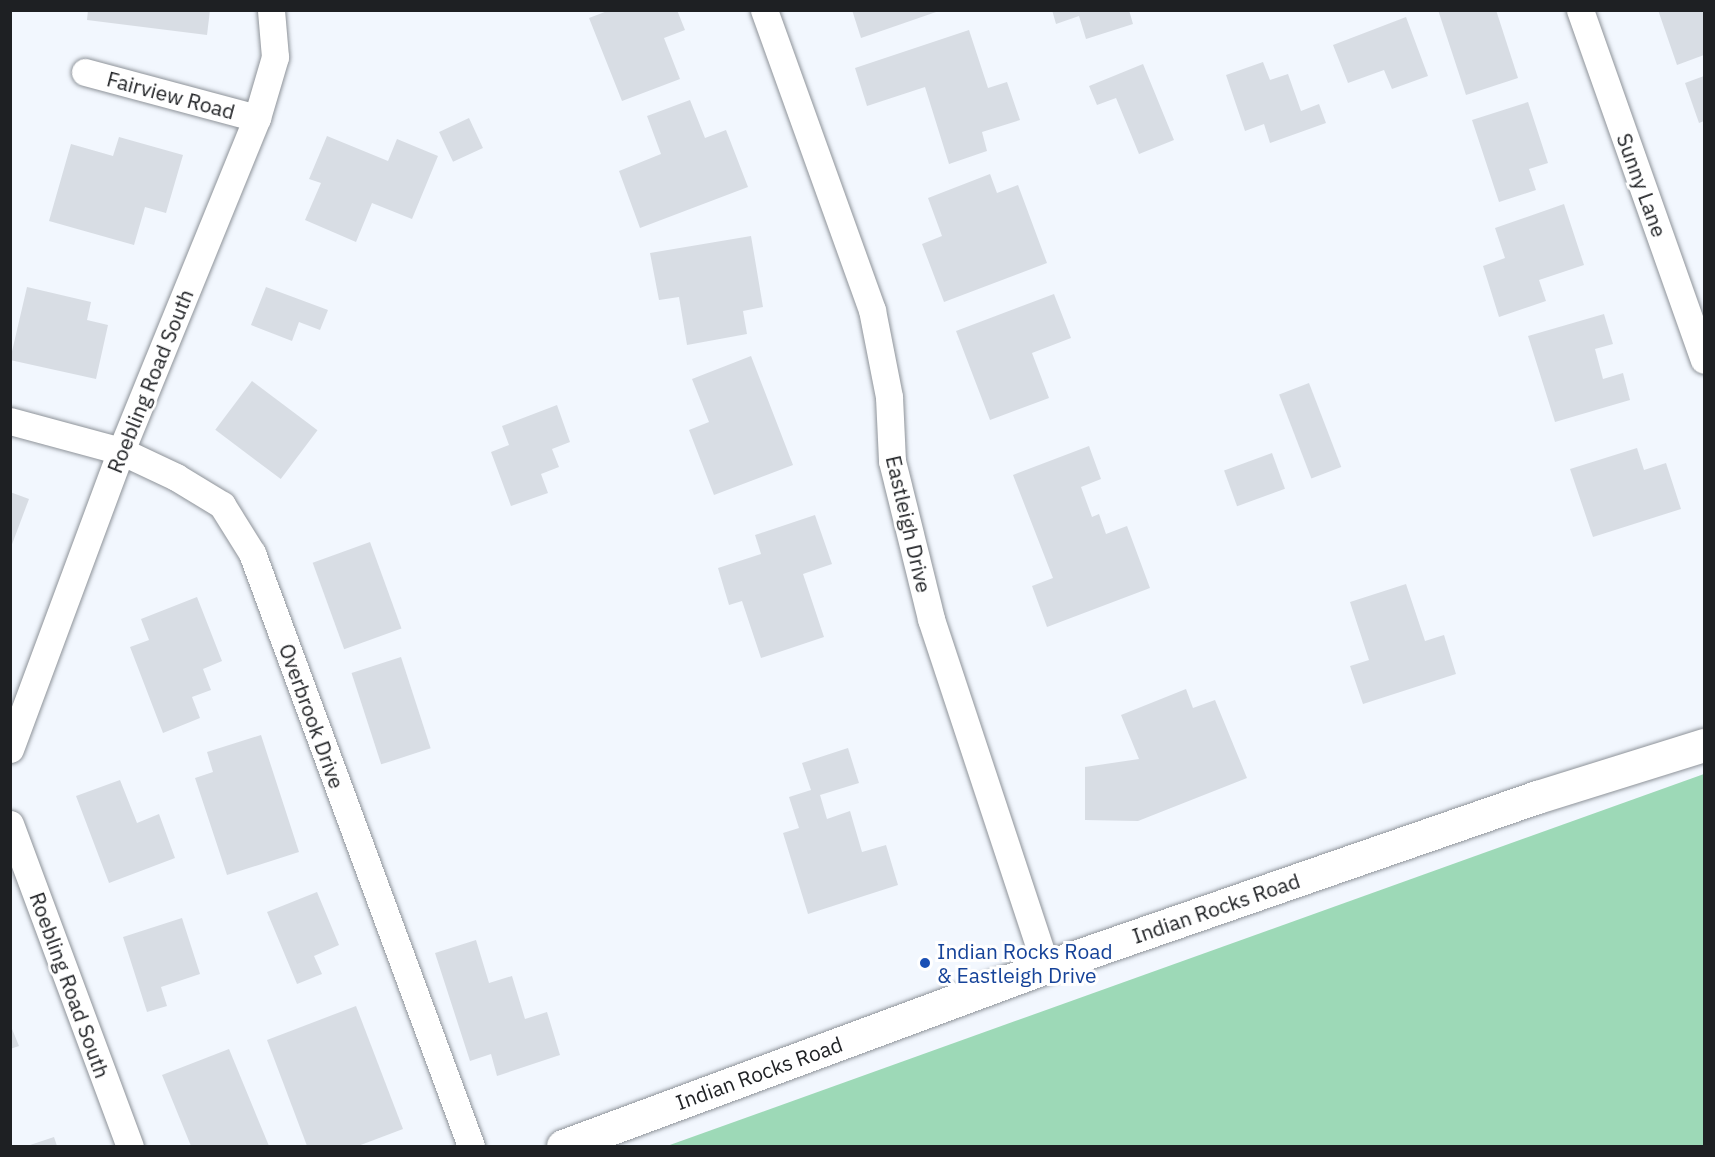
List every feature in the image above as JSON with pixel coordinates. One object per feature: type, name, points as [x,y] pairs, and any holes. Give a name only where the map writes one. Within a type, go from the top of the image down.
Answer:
[{"type":"street","name":"Roebling Road South","points":[[10,749],[121,451],[257,118],[274,57],[270,10]]},
{"type":"street","name":"Eastleigh Drive","points":[[764,10],[872,310],[889,397],[892,461],[931,619],[1046,967]]},
{"type":"street","name":"Sunny Lane","points":[[1580,10],[1704,360]]},
{"type":"street","name":"Fairview Road","points":[[86,72],[257,118]]},
{"type":"street","name":"Overbrook Drive","points":[[10,421],[121,451],[176,477],[222,505],[252,553],[471,1146]]},
{"type":"street","name":"Indian Rocks Road","points":[[563,1146],[1046,967],[1537,797],[1704,745]]},
{"type":"street","name":"Roebling Road South","points":[[10,824],[130,1146]]},
{"type":"green space","points":[[1704,774],[1704,1146],[667,1146]]},
{"type":"building","points":[[88,10],[210,10],[207,35],[87,20]]},
{"type":"building","points":[[610,10],[677,10],[685,30],[664,38],[680,79],[622,101],[589,18]]},
{"type":"building","points":[[852,10],[939,10],[939,11],[861,38]]},
{"type":"building","points":[[1052,10],[1129,10],[1133,24],[1086,39],[1079,16],[1056,24]]},
{"type":"building","points":[[1438,10],[1496,10],[1518,78],[1466,95]]},
{"type":"building","points":[[1658,10],[1704,10],[1704,55],[1677,65]]},
{"type":"building","points":[[1406,17],[1428,76],[1392,89],[1384,70],[1348,83],[1333,45]]},
{"type":"building","points":[[969,30],[988,88],[1007,82],[1020,120],[982,132],[987,151],[949,164],[925,87],[867,106],[855,68]]},
{"type":"building","points":[[1263,62],[1270,80],[1288,74],[1301,111],[1319,104],[1326,123],[1270,143],[1264,124],[1245,131],[1226,75]]},
{"type":"building","points":[[1143,64],[1174,140],[1139,154],[1116,98],[1097,105],[1089,86]]},
{"type":"building","points":[[1704,76],[1704,121],[1699,123],[1685,83]]},
{"type":"building","points":[[690,100],[705,138],[726,130],[748,187],[640,228],[619,171],[661,154],[647,116]]},
{"type":"building","points":[[1528,102],[1548,163],[1529,169],[1536,190],[1499,202],[1472,120]]},
{"type":"building","points":[[469,118],[483,148],[453,162],[439,132]]},
{"type":"building","points":[[327,136],[388,161],[397,139],[438,156],[412,219],[372,203],[356,242],[305,220],[321,183],[309,179]]},
{"type":"building","points":[[119,137],[183,155],[166,213],[145,207],[134,245],[49,221],[71,144],[113,156]]},
{"type":"building","points":[[990,174],[997,193],[1018,185],[1047,263],[944,302],[922,244],[942,236],[928,198]]},
{"type":"building","points":[[1564,204],[1584,265],[1539,280],[1546,301],[1499,317],[1483,266],[1505,258],[1495,228]]},
{"type":"building","points":[[751,236],[763,307],[743,311],[747,334],[687,345],[679,297],[659,300],[650,253]]},
{"type":"building","points":[[27,287],[91,302],[87,320],[108,325],[96,379],[10,360]]},
{"type":"building","points":[[266,287],[328,310],[320,330],[299,322],[292,341],[251,325]]},
{"type":"building","points":[[1054,294],[1071,338],[1032,353],[1049,398],[990,420],[956,331]]},
{"type":"building","points":[[1604,314],[1613,344],[1595,349],[1603,379],[1623,373],[1630,400],[1555,422],[1528,336]]},
{"type":"building","points":[[751,356],[793,465],[714,495],[689,430],[709,422],[692,379]]},
{"type":"building","points":[[252,381],[317,430],[281,479],[215,430]]},
{"type":"building","points":[[1309,383],[1341,467],[1311,478],[1279,394]]},
{"type":"building","points":[[557,405],[570,442],[552,449],[559,467],[541,474],[548,493],[511,506],[491,452],[509,445],[502,426]]},
{"type":"building","points":[[1089,446],[1101,479],[1081,487],[1092,517],[1099,514],[1106,534],[1127,526],[1150,588],[1047,627],[1032,586],[1053,578],[1013,475]]},
{"type":"building","points":[[1637,448],[1644,470],[1666,463],[1681,509],[1593,537],[1570,469]]},
{"type":"building","points":[[1272,453],[1285,489],[1237,506],[1224,470]]},
{"type":"building","points":[[10,492],[29,499],[11,547],[10,547]]},
{"type":"building","points":[[815,515],[832,564],[803,574],[824,637],[761,658],[742,601],[729,605],[718,568],[761,554],[755,535]]},
{"type":"building","points":[[370,542],[401,628],[344,649],[313,563]]},
{"type":"building","points":[[1406,584],[1425,641],[1444,635],[1456,674],[1363,704],[1350,666],[1369,660],[1350,602]]},
{"type":"building","points":[[197,597],[222,661],[203,669],[211,690],[192,697],[200,718],[163,733],[130,647],[149,640],[141,619]]},
{"type":"building","points":[[401,657],[431,748],[381,764],[352,673]]},
{"type":"building","points":[[1186,689],[1193,708],[1215,700],[1247,778],[1138,821],[1085,820],[1085,767],[1139,759],[1121,715]]},
{"type":"building","points":[[261,735],[299,852],[227,875],[195,778],[213,772],[207,752]]},
{"type":"building","points":[[848,748],[859,783],[820,795],[827,819],[850,811],[862,852],[886,845],[898,885],[808,914],[783,833],[799,828],[789,797],[811,790],[802,763]]},
{"type":"building","points":[[120,780],[137,823],[159,814],[175,858],[109,883],[76,796]]},
{"type":"building","points":[[317,892],[339,945],[314,956],[322,974],[297,984],[267,912]]},
{"type":"building","points":[[182,918],[200,974],[161,987],[167,1006],[147,1012],[123,937]]},
{"type":"building","points":[[476,940],[489,983],[512,976],[525,1019],[547,1012],[560,1055],[497,1076],[491,1054],[470,1061],[435,953]]},
{"type":"building","points":[[356,1006],[403,1129],[358,1146],[307,1146],[267,1040]]},
{"type":"building","points":[[10,1024],[19,1046],[10,1049]]},
{"type":"building","points":[[229,1049],[269,1146],[191,1146],[162,1075]]},
{"type":"building","points":[[54,1137],[57,1146],[27,1146]]},
{"type":"place","name":"Indian Rocks Road & Eastleigh Drive","points":[[925,963]]}]
